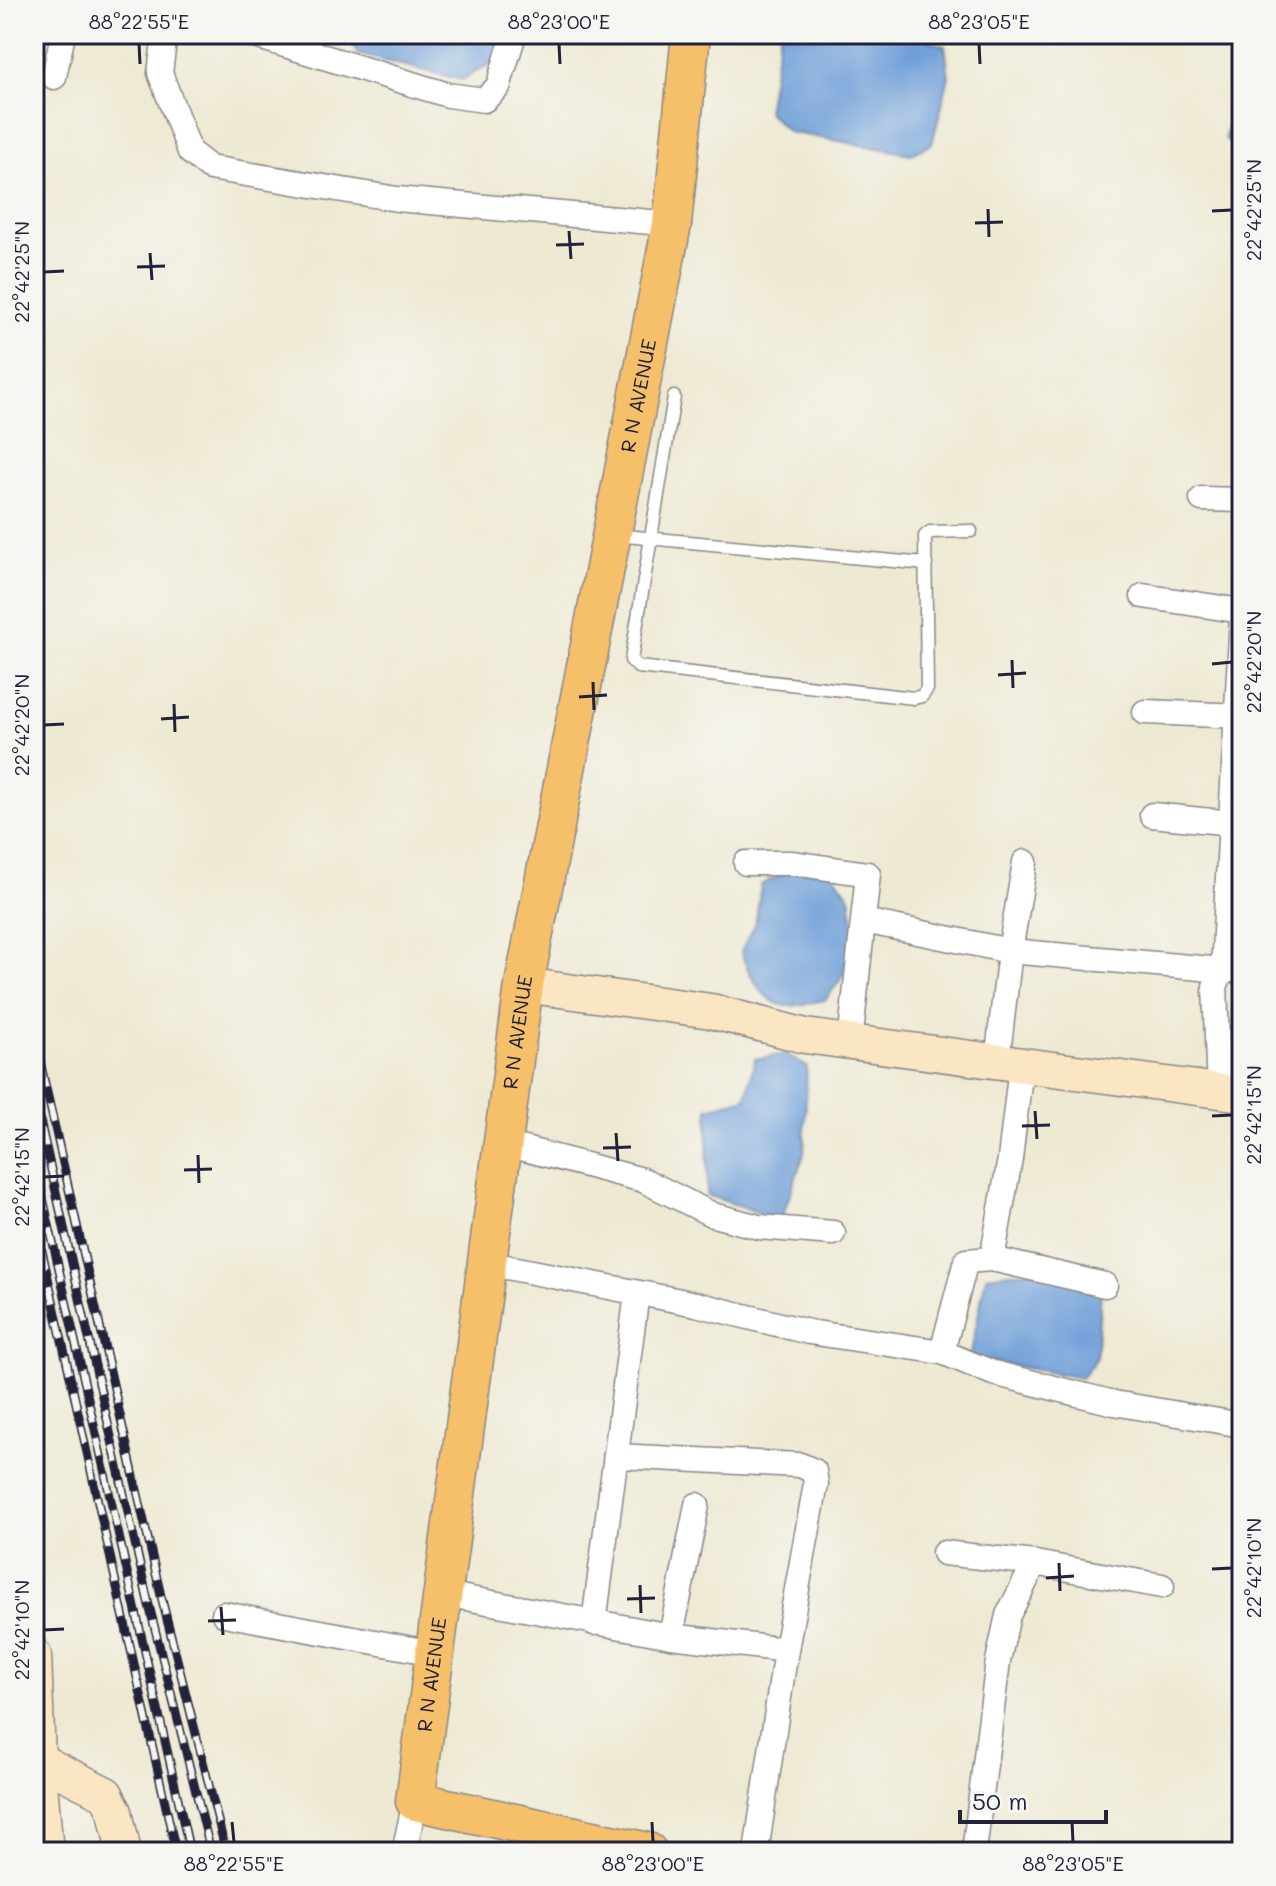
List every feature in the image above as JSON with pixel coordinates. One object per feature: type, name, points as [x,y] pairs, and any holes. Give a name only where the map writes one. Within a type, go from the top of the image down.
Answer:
[{"type":"main road","name":"R N AVENUE","points":[[415,1801],[524,985],[672,224],[691,34]]},
{"type":"main road","points":[[415,1801],[648,1852]]},
{"type":"street","points":[[54,77],[63,34]]},
{"type":"street","points":[[165,34],[160,73],[190,152],[210,168],[397,199],[672,224]]},
{"type":"street","points":[[249,34],[330,46],[448,95],[484,100],[498,87],[514,34]]},
{"type":"street","points":[[1202,499],[1242,500]]},
{"type":"street","points":[[1143,596],[1242,611]]},
{"type":"street","points":[[524,985],[711,1011],[805,1036],[850,1043],[1230,1093],[1215,986],[1232,970],[1242,617]]},
{"type":"street","points":[[1145,712],[1239,715]]},
{"type":"street","points":[[1152,815],[1237,824]]},
{"type":"street","points":[[992,1259],[1010,1159],[1010,951],[1025,862]]},
{"type":"street","points":[[746,863],[793,863],[868,874],[850,1043]]},
{"type":"street","points":[[864,921],[1010,951],[1232,970]]},
{"type":"street","points":[[502,1143],[643,1180],[713,1215],[759,1227],[833,1233]]},
{"type":"street","points":[[942,1352],[966,1261],[992,1259],[1105,1285]]},
{"type":"street","points":[[486,1263],[809,1332],[942,1352],[993,1373],[1114,1403],[1242,1425]]},
{"type":"street","points":[[594,1623],[637,1293]]},
{"type":"street","points":[[616,1456],[800,1465],[814,1471],[816,1484],[786,1650],[756,1852]]},
{"type":"street","points":[[671,1636],[697,1505]]},
{"type":"street","points":[[944,1553],[1035,1563],[1162,1586]]},
{"type":"street","points":[[974,1852],[1004,1630],[1008,1615],[1035,1563]]},
{"type":"street","points":[[444,1594],[671,1636],[786,1650]]},
{"type":"street","points":[[224,1614],[434,1653]]},
{"type":"street","points":[[34,1655],[46,1852]]},
{"type":"street","points":[[38,1760],[106,1794],[115,1812],[124,1852]]},
{"type":"street","points":[[404,1852],[415,1801]]},
{"type":"lane","points":[[674,397],[631,660],[638,667],[914,698],[922,696],[927,689],[925,536],[930,532],[971,531]]},
{"type":"lane","points":[[611,535],[926,564]]},
{"type":"water","points":[[348,34],[502,34],[498,59],[462,80],[357,54]]},
{"type":"water","points":[[780,34],[911,34],[945,46],[949,77],[932,144],[911,154],[788,132],[767,111]]},
{"type":"water","points":[[1242,78],[1242,162],[1225,137]]},
{"type":"water","points":[[791,870],[833,873],[850,897],[856,937],[841,979],[825,1000],[786,1006],[777,1004],[763,993],[741,952],[756,920],[761,885]]},
{"type":"water","points":[[786,1054],[807,1067],[804,1154],[781,1220],[707,1195],[708,1108],[746,1098],[755,1059]]},
{"type":"water","points":[[1053,1268],[1101,1291],[1096,1359],[1081,1378],[970,1358],[986,1276]]},
{"type":"railway","points":[[34,1035],[161,1596],[226,1852]]},
{"type":"railway","points":[[34,1094],[148,1601],[211,1852]]},
{"type":"railway","points":[[34,1158],[190,1852]]},
{"type":"railway","points":[[34,1215],[176,1852]]}]
